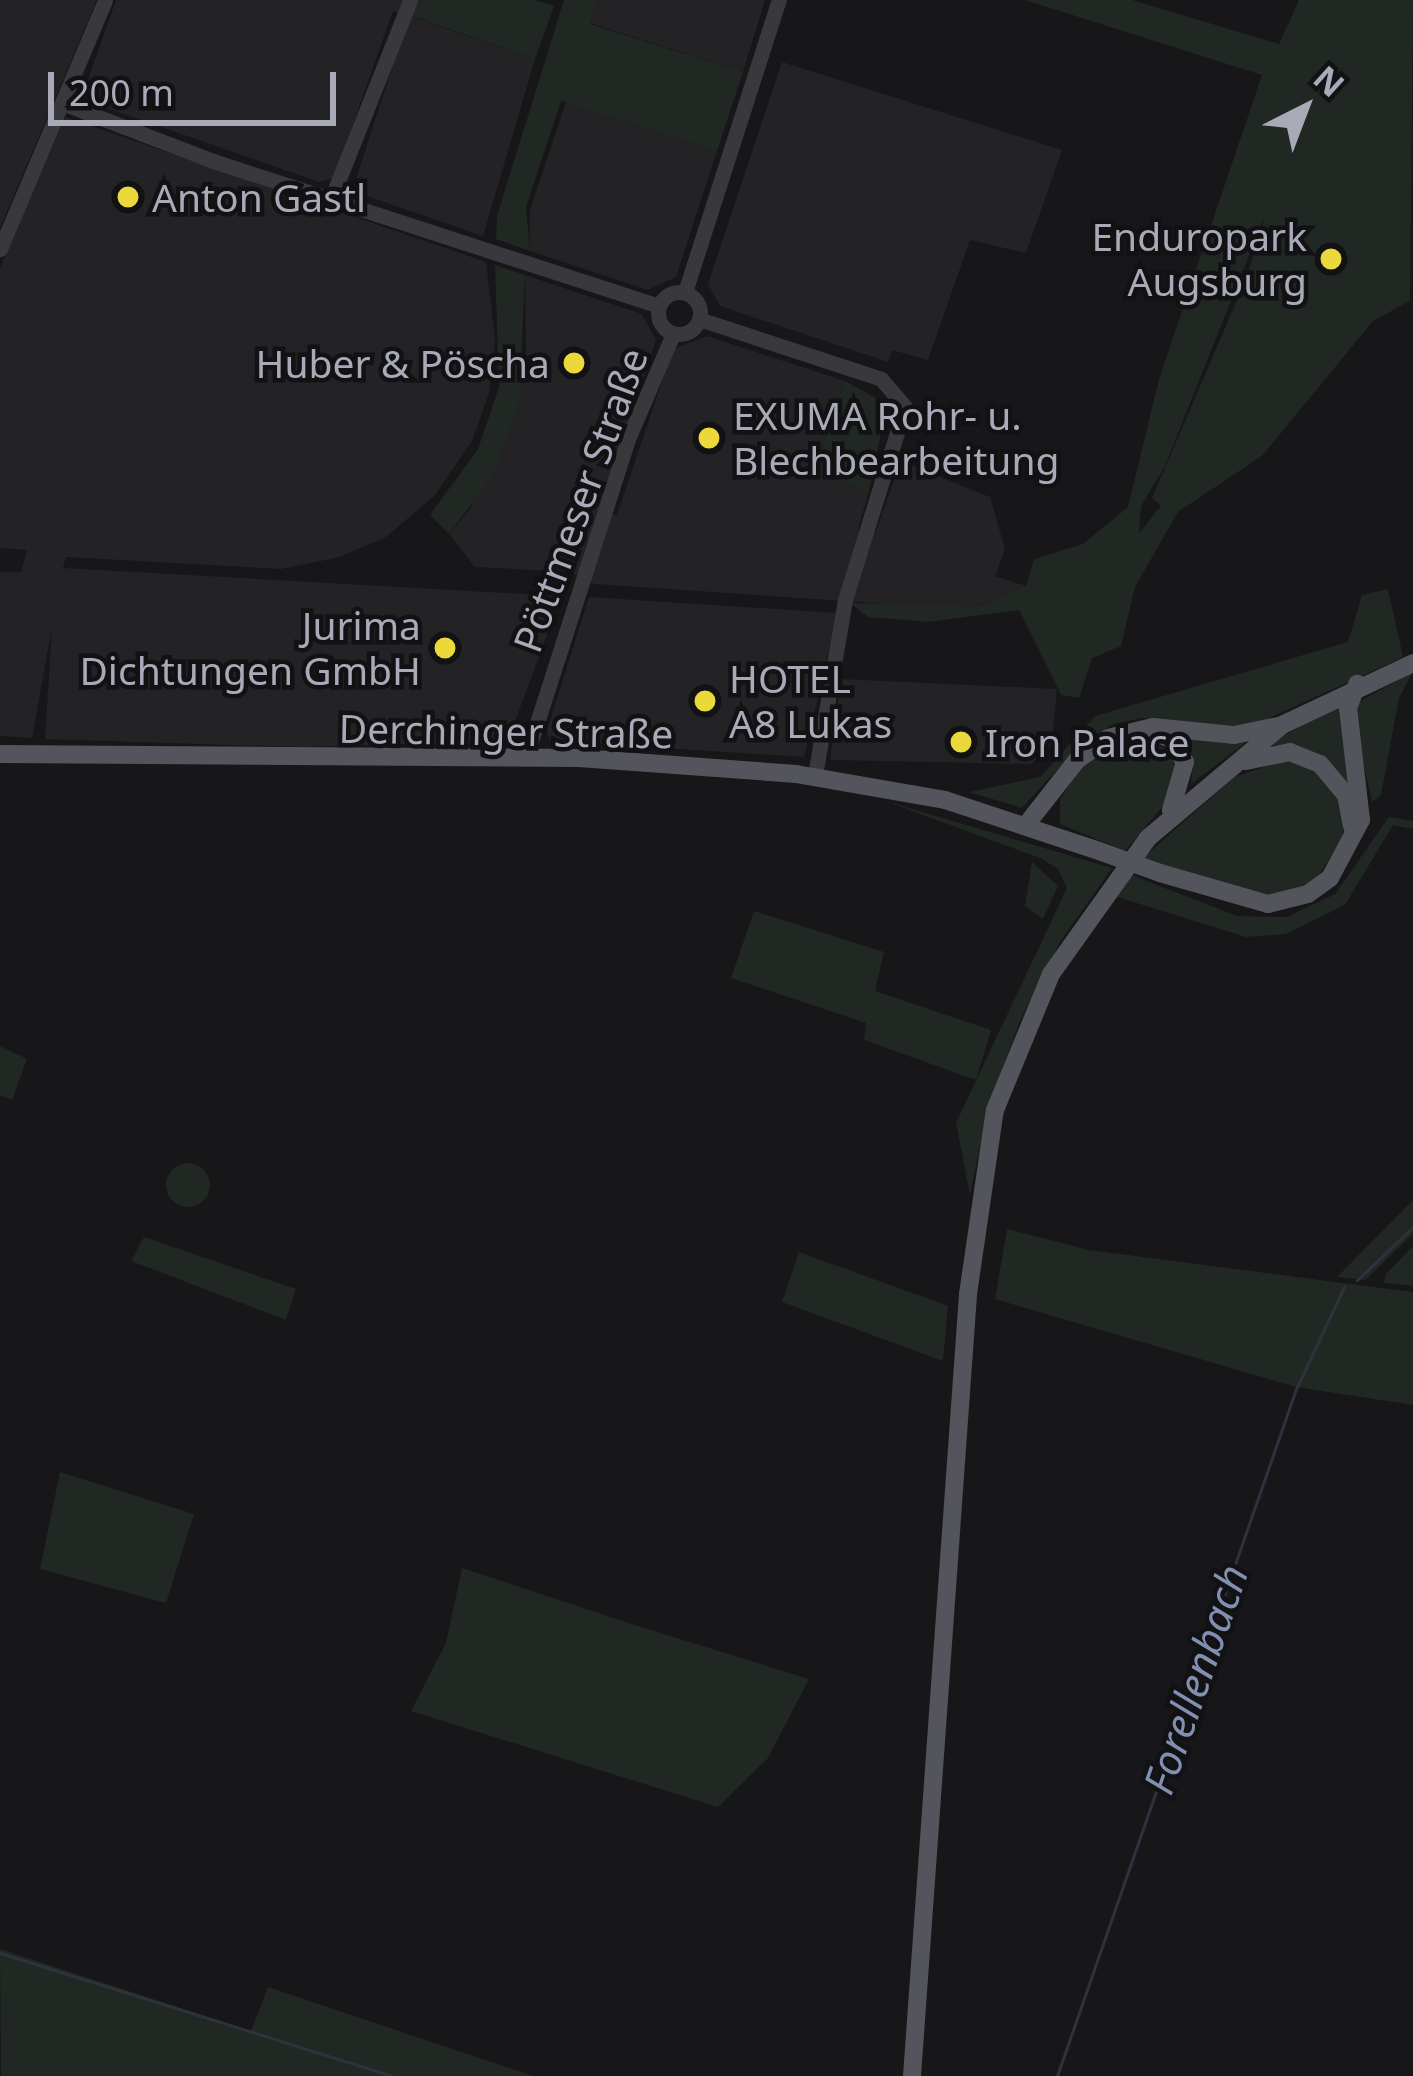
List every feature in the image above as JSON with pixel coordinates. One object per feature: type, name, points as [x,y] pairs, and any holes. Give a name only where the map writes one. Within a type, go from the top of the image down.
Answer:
[{"type":"main road","points":[[912,2076],[980,1181],[995,1110],[1051,974],[1103,891],[1168,817],[1282,725],[1357,684],[1413,663]]},
{"type":"main road","points":[[1356,805],[1348,720],[1357,684]]},
{"type":"main road","points":[[1034,828],[1059,780],[1092,748],[1142,729],[1234,735],[1282,725]]},
{"type":"main road","points":[[1142,729],[1171,740],[1185,762],[1168,817]]},
{"type":"main road","name":"Derchinger Straße","points":[[0,754],[526,757],[815,776],[1006,818],[1230,897],[1280,902],[1320,887],[1352,845],[1356,805]]},
{"type":"main road","points":[[1224,770],[1266,754],[1300,754],[1336,778],[1356,805]]},
{"type":"street","points":[[0,249],[105,0]]},
{"type":"street","points":[[331,199],[410,0]]},
{"type":"street","points":[[686,292],[779,0]]},
{"type":"street","points":[[62,104],[331,199],[658,306]]},
{"type":"street","name":"Pöttmeser Straße","points":[[526,757],[628,440],[673,334],[699,320],[686,292],[672,292],[658,306],[660,323],[673,334]]},
{"type":"street","points":[[699,320],[881,379],[904,407],[845,600],[815,776]]},
{"type":"shaded area","points":[[0,0],[97,0],[0,228]]},
{"type":"shaded area","points":[[116,0],[424,0],[410,16],[535,59],[483,236],[352,191],[409,16],[393,11],[334,178],[319,182],[81,99]]},
{"type":"shaded area","points":[[424,0],[535,0],[554,6],[535,59],[409,15]]},
{"type":"shaded area","points":[[564,0],[598,0],[590,24],[743,72],[717,151],[561,101],[526,207],[530,251],[496,239],[497,216]]},
{"type":"shaded area","points":[[598,0],[765,0],[743,72],[590,23]]},
{"type":"shaded area","points":[[1025,0],[1132,0],[1279,44],[1299,0],[1413,0],[1410,301],[1373,321],[1262,456],[1178,512],[1135,587],[1121,646],[1092,658],[1079,698],[1061,695],[1019,610],[928,622],[868,617],[850,603],[977,606],[1026,586],[1034,559],[1083,544],[1128,507],[1159,379],[1262,75]],"holes":[[[1266,213],[1246,279],[1152,498],[1161,506],[1139,533],[1141,506],[1165,466]]]},
{"type":"shaded area","points":[[782,62],[1062,150],[1026,253],[970,240],[928,360],[892,350],[888,362],[720,306],[708,284]]},
{"type":"shaded area","points":[[566,102],[717,151],[676,277],[648,290],[530,251],[530,210]]},
{"type":"shaded area","points":[[65,117],[486,262],[495,340],[489,393],[472,441],[435,495],[386,537],[340,557],[281,569],[66,557],[63,568],[561,596],[508,741],[299,747],[45,739],[52,627],[32,738],[0,736],[0,572],[21,572],[27,550],[0,548],[0,268]]},
{"type":"shaded area","points":[[495,265],[525,275],[519,404],[493,475],[449,534],[430,515],[478,449],[499,387]]},
{"type":"shaded area","points":[[525,275],[642,314],[656,340],[599,511],[617,515],[673,349],[707,336],[845,381],[814,473],[869,491],[858,529],[875,534],[901,461],[990,497],[1005,549],[995,576],[1026,586],[976,606],[932,607],[594,584],[570,572],[475,567],[449,534],[470,509],[526,363]]},
{"type":"shaded area","points":[[845,381],[887,404],[869,491],[814,473]]},
{"type":"shaded area","points":[[1388,589],[1403,657],[1250,727],[1141,718],[1111,725],[1079,746],[1022,808],[969,792],[1040,777],[1095,716],[1348,642],[1362,595]]},
{"type":"shaded area","points":[[589,597],[838,613],[804,757],[552,741],[546,733]]},
{"type":"shaded area","points":[[1412,673],[1399,698],[1381,795],[1372,802],[1354,720],[1358,702]]},
{"type":"shaded area","points":[[841,679],[1057,689],[1052,743],[1031,764],[830,760]]},
{"type":"shaded area","points":[[1347,699],[1353,793],[1327,760],[1270,744]]},
{"type":"shaded area","points":[[1170,733],[1253,737],[1191,784],[1193,763]]},
{"type":"shaded area","points":[[1144,737],[1178,756],[1173,794],[1125,851],[1060,824],[1060,800],[1079,768],[1102,749]]},
{"type":"shaded area","points":[[1288,759],[1313,769],[1340,801],[1344,836],[1315,881],[1287,894],[1254,895],[1143,858],[1234,777]]},
{"type":"shaded area","points":[[885,801],[1112,868],[1060,942],[1019,1023],[988,1107],[970,1195],[956,1123],[1067,888],[1058,869],[1040,858]]},
{"type":"shaded area","points":[[1389,817],[1413,821],[1413,829],[1393,825],[1345,905],[1286,934],[1246,937],[1114,896],[1129,874],[1237,916],[1287,917],[1335,894]]},
{"type":"shaded area","points":[[1032,862],[1058,886],[1043,919],[1025,906]]},
{"type":"shaded area","points":[[754,911],[884,952],[875,991],[991,1030],[976,1080],[864,1040],[866,1023],[731,978]]},
{"type":"shaded area","points":[[0,1046],[27,1059],[12,1100],[0,1095]]},
{"type":"shaded area","points":[[188,1163],[204,1169],[210,1185],[204,1201],[188,1207],[172,1201],[166,1185],[172,1169]]},
{"type":"shaded area","points":[[1413,1200],[1413,1234],[1365,1280],[1337,1277]]},
{"type":"shaded area","points":[[1007,1229],[1089,1250],[1413,1292],[1413,1405],[1296,1387],[995,1299]]},
{"type":"shaded area","points":[[144,1237],[296,1289],[286,1320],[131,1261]]},
{"type":"shaded area","points":[[1413,1246],[1413,1286],[1384,1283],[1386,1274]]},
{"type":"shaded area","points":[[799,1252],[948,1306],[943,1361],[782,1302]]},
{"type":"shaded area","points":[[60,1472],[194,1514],[166,1603],[40,1569]]},
{"type":"shaded area","points":[[462,1568],[809,1679],[768,1758],[718,1807],[411,1711],[446,1643]]},
{"type":"shaded area","points":[[0,1949],[251,2031],[268,1987],[533,2076],[1,2076]]},
{"type":"waterway","name":"Forellenbach","points":[[1357,1280],[1413,1227]]},
{"type":"waterway","name":"Forellenbach","points":[[1057,2076],[1296,1389],[1344,1287]]},
{"type":"waterway","points":[[0,1953],[392,2076]]},
{"type":"place","name":"Anton Gastl","points":[[128,197]]},
{"type":"place","name":"Enduropark Augsburg","points":[[1331,259]]},
{"type":"place","name":"Huber & Pöscha","points":[[574,363]]},
{"type":"place","name":"EXUMA Rohr- u. Blechbearbeitung","points":[[709,438]]},
{"type":"place","name":"Jurima Dichtungen GmbH","points":[[445,648]]},
{"type":"place","name":"HOTEL A8 Lukas","points":[[705,701]]},
{"type":"place","name":"Iron Palace","points":[[961,742]]}]
